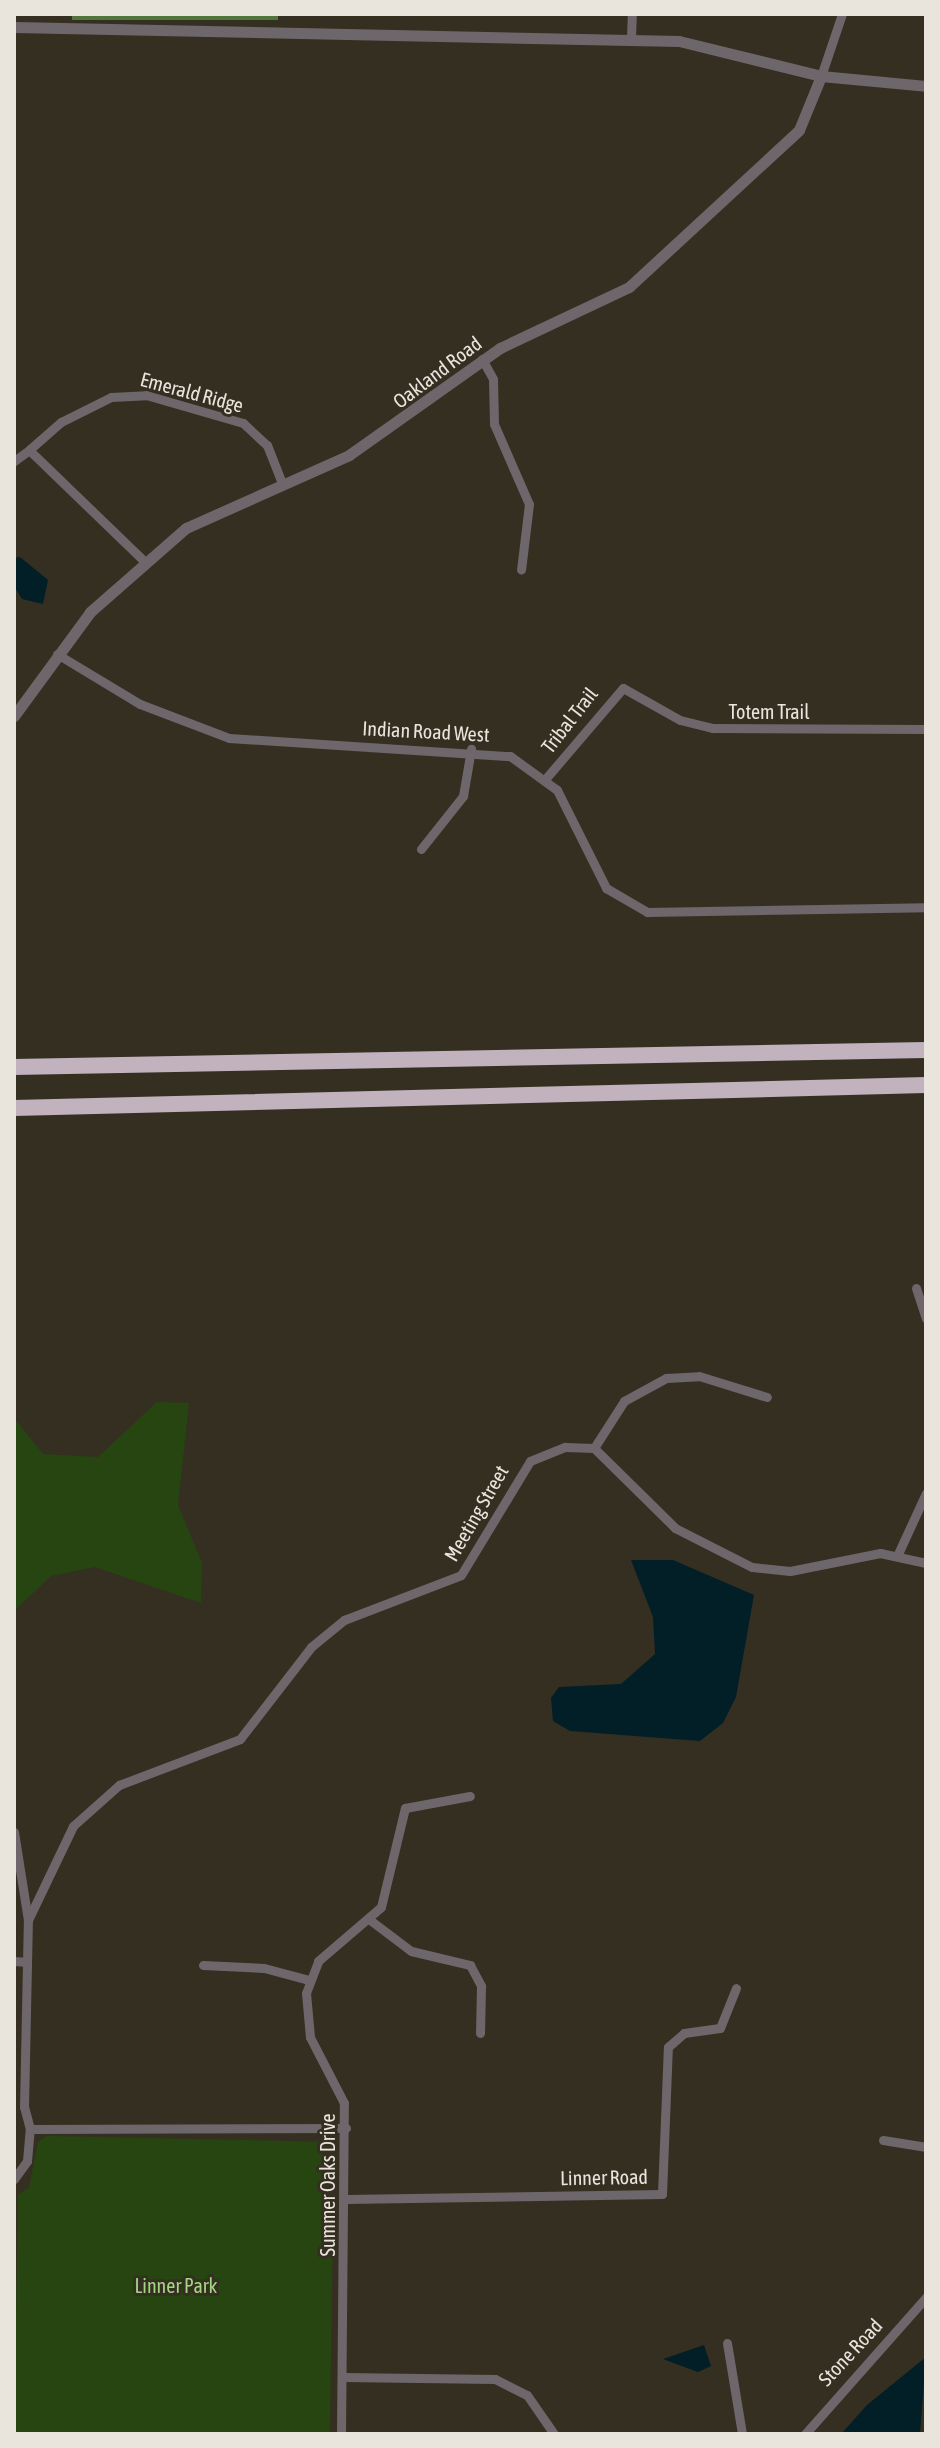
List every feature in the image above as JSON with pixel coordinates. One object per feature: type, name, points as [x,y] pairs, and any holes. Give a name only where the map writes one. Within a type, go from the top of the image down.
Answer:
[{"type":"highway","points":[[14,1067],[926,1050]]},
{"type":"highway","points":[[14,1108],[926,1085]]},
{"type":"street","points":[[631,38],[632,14]]},
{"type":"street","points":[[821,76],[842,14]]},
{"type":"street","points":[[14,27],[631,38],[714,45],[821,76],[926,86]]},
{"type":"street","name":"Oakland Road","points":[[14,716],[57,654],[143,560],[210,515],[376,440],[482,359],[629,287],[799,130],[821,76]]},
{"type":"street","points":[[482,359],[493,379],[494,424],[527,493],[521,570]]},
{"type":"street","name":"Emerald Ridge","points":[[14,461],[61,422],[134,393],[243,423],[267,445],[282,483]]},
{"type":"street","points":[[29,450],[143,560]]},
{"type":"street","name":"Indian Road West","points":[[57,654],[150,709],[229,738],[471,749],[510,756],[547,777],[568,806],[596,875],[618,898],[647,912],[926,907]]},
{"type":"street","name":"Totem Trail","points":[[623,688],[680,720],[713,728],[926,729]]},
{"type":"street","name":"Tribal Trail","points":[[547,777],[623,688]]},
{"type":"street","points":[[421,849],[463,796],[471,749]]},
{"type":"street","points":[[916,1288],[926,1318]]},
{"type":"street","points":[[767,1397],[699,1376],[666,1378],[624,1401],[594,1448],[675,1528],[738,1563],[790,1571],[862,1554],[897,1556],[926,1563]]},
{"type":"street","name":"Meeting Street","points":[[30,2129],[24,2107],[28,1920],[73,1826],[101,1796],[240,1739],[326,1631],[363,1610],[445,1587],[461,1575],[530,1461],[565,1447],[594,1448]]},
{"type":"street","points":[[897,1556],[926,1493]]},
{"type":"street","points":[[203,1965],[264,1968],[309,1980],[332,1946],[370,1920],[387,1894],[405,1808],[470,1796]]},
{"type":"street","points":[[14,1832],[28,1920]]},
{"type":"street","points":[[370,1920],[411,1951],[470,1965],[481,1986],[480,2033]]},
{"type":"street","points":[[14,1961],[27,1962]]},
{"type":"street","name":"Summer Oaks Drive","points":[[309,1980],[307,2025],[340,2090],[346,2128],[341,2434]]},
{"type":"street","name":"Linner Road","points":[[346,2199],[662,2194],[668,2047],[684,2033],[720,2028],[736,1988]]},
{"type":"street","points":[[14,2179],[27,2161],[30,2129],[346,2128]]},
{"type":"street","points":[[883,2140],[926,2147]]},
{"type":"street","name":"Stone Road","points":[[805,2434],[926,2297]]},
{"type":"street","points":[[727,2343],[735,2358],[742,2434]]},
{"type":"street","points":[[343,2377],[495,2379],[527,2395],[554,2434]]},
{"type":"green space","points":[[72,14],[278,14],[278,20],[72,20]]},
{"type":"green space","points":[[157,1402],[189,1403],[178,1505],[202,1563],[201,1603],[95,1567],[51,1576],[14,1611],[14,1418],[43,1454],[98,1457]]},
{"type":"green space","name":"Linner Park","points":[[47,2136],[334,2142],[330,2434],[14,2434],[18,2195],[29,2187],[38,2142]]},
{"type":"water","points":[[20,557],[48,580],[43,604],[22,599],[14,586],[14,558]]},
{"type":"water","points":[[631,1560],[673,1560],[754,1595],[736,1697],[723,1723],[700,1741],[570,1731],[553,1721],[551,1698],[559,1687],[621,1684],[655,1654],[653,1617]]},
{"type":"water","points":[[704,2345],[711,2366],[698,2372],[663,2359]]},
{"type":"water","points":[[926,2357],[920,2434],[841,2434],[867,2405]]}]
